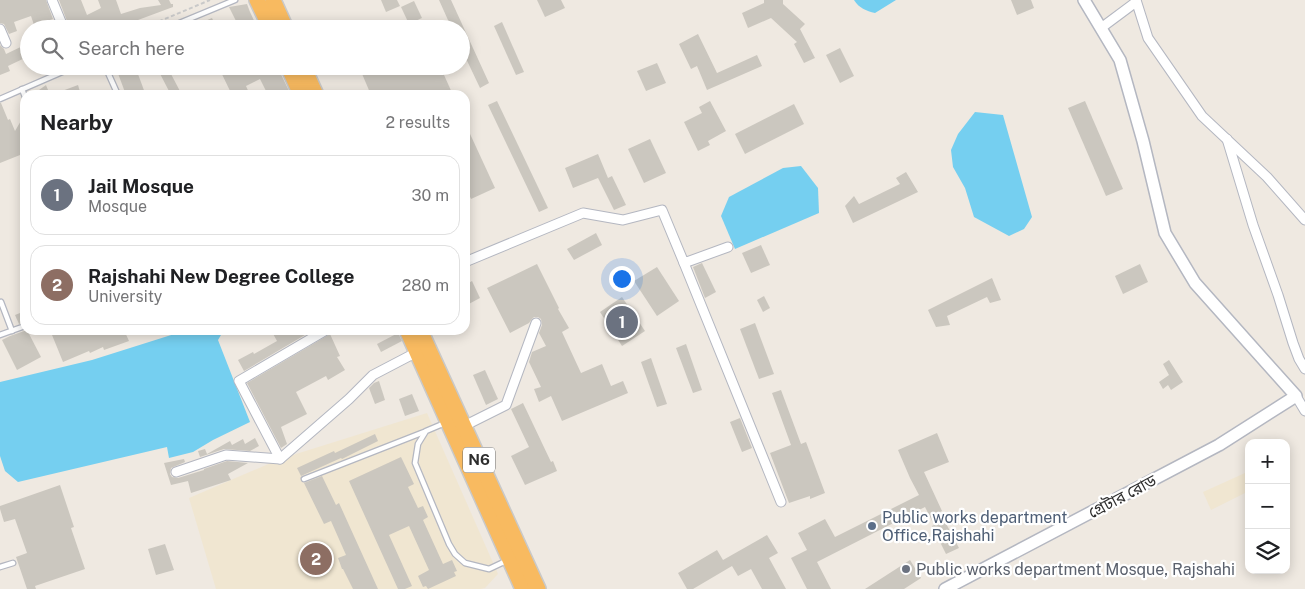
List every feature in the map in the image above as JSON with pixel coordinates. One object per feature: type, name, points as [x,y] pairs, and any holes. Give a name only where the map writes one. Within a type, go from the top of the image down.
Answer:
[{"type":"highway","points":[[257,0],[267,20]]},
{"type":"highway","points":[[273,0],[282,20]]},
{"type":"highway","points":[[292,75],[299,90]]},
{"type":"highway","points":[[307,75],[314,90]]},
{"type":"highway","name":"N6","points":[[409,335],[510,559],[531,588]]},
{"type":"highway","name":"N6","points":[[422,335],[464,426],[531,588]]},
{"type":"street","points":[[52,0],[60,20]]},
{"type":"street","points":[[1084,0],[1120,60],[1143,141],[1165,233],[1195,282],[1296,396],[1305,412]]},
{"type":"street","points":[[1102,28],[1136,1],[1148,38],[1202,116],[1267,177],[1305,220]]},
{"type":"street","points":[[0,28],[6,43]]},
{"type":"street","points":[[1226,139],[1293,343],[1305,369]]},
{"type":"street","points":[[470,260],[583,213],[623,220],[662,210],[781,502]]},
{"type":"street","points":[[684,263],[728,247]]},
{"type":"street","points":[[464,426],[506,405],[536,324]]},
{"type":"street","points":[[280,460],[239,381],[317,335]]},
{"type":"street","points":[[176,472],[226,455],[280,460],[349,399],[373,375],[417,352]]},
{"type":"street","name":"গ্রেটার রোড","points":[[945,589],[1219,445],[1296,396]]},
{"type":"lane","points":[[187,20],[235,0]]},
{"type":"lane","points":[[22,90],[56,75]]},
{"type":"lane","points":[[109,75],[116,90]]},
{"type":"lane","points":[[0,98],[20,91]]},
{"type":"lane","points":[[0,303],[12,331]]},
{"type":"lane","points":[[0,336],[20,328]]},
{"type":"lane","points":[[304,479],[448,422]]},
{"type":"lane","points":[[426,431],[418,444],[415,463],[455,554],[465,563],[489,570],[510,559]]},
{"type":"lane","points":[[0,567],[13,564]]},
{"type":"path","points":[[162,20],[210,0]]},
{"type":"shaded area","points":[[427,413],[498,574],[485,588],[216,589],[189,498],[280,459]]},
{"type":"shaded area","points":[[1245,473],[1245,493],[1211,510],[1203,492]]},
{"type":"water","points":[[854,0],[896,0],[875,13],[863,9]]},
{"type":"water","points":[[975,112],[1003,115],[1032,217],[1024,229],[1009,236],[974,217],[965,188],[953,167],[951,150],[958,134]]},
{"type":"water","points":[[801,166],[818,188],[819,213],[735,249],[721,216],[729,197],[783,168]]},
{"type":"water","points":[[171,335],[221,335],[218,340],[250,422],[193,452],[169,458],[167,447],[18,482],[5,471],[0,456],[0,382],[92,360]]},
{"type":"building","points":[[0,0],[46,0],[53,19],[32,20],[31,16],[14,22],[17,31],[9,34],[4,24],[0,23]]},
{"type":"building","points":[[59,0],[81,0],[87,15],[101,8],[98,0],[116,0],[121,14],[140,8],[161,5],[158,0],[169,0],[173,4],[173,7],[138,20],[67,20]]},
{"type":"building","points":[[381,0],[397,0],[400,6],[386,12]]},
{"type":"building","points":[[439,0],[451,0],[460,20],[448,20]]},
{"type":"building","points":[[537,0],[561,0],[565,8],[545,17]]},
{"type":"building","points":[[764,0],[783,0],[783,4],[805,24],[800,29],[815,58],[804,63],[794,44],[797,42],[771,18],[748,28],[742,13],[764,3]]},
{"type":"building","points":[[1011,0],[1031,0],[1034,8],[1017,15]]},
{"type":"building","points":[[414,1],[422,18],[407,20],[401,7]]},
{"type":"building","points":[[247,4],[254,20],[236,20],[229,7]]},
{"type":"building","points":[[502,22],[524,72],[516,75],[494,26]]},
{"type":"building","points":[[698,34],[717,73],[757,55],[762,66],[707,90],[697,66],[691,69],[679,44]]},
{"type":"building","points":[[470,42],[489,83],[480,88],[470,67]]},
{"type":"building","points":[[0,45],[6,54],[20,47],[20,60],[8,66],[10,71],[0,75]]},
{"type":"building","points":[[840,48],[854,76],[840,83],[826,55]]},
{"type":"building","points":[[657,63],[666,83],[646,91],[637,71]]},
{"type":"building","points":[[119,75],[138,75],[144,90],[124,90]]},
{"type":"building","points":[[161,75],[172,75],[179,90],[168,90]]},
{"type":"building","points":[[222,75],[281,75],[289,90],[266,90],[260,79],[246,86],[248,90],[230,90]]},
{"type":"building","points":[[363,75],[444,75],[451,90],[369,90]]},
{"type":"building","points":[[46,85],[48,90],[39,90]]},
{"type":"building","points":[[78,85],[80,90],[65,90]]},
{"type":"building","points":[[497,101],[548,208],[539,212],[488,105]]},
{"type":"building","points":[[710,101],[726,131],[708,141],[710,145],[698,151],[684,122],[702,113],[699,107]]},
{"type":"building","points":[[1085,101],[1123,189],[1106,196],[1068,108]]},
{"type":"building","points":[[1,103],[15,131],[20,122],[20,155],[0,163]]},
{"type":"building","points":[[794,104],[804,124],[745,154],[735,134]]},
{"type":"building","points":[[470,134],[495,188],[471,199],[470,197]]},
{"type":"building","points":[[650,139],[666,173],[644,183],[628,149]]},
{"type":"building","points":[[598,154],[608,178],[612,176],[626,205],[614,210],[598,178],[573,188],[565,168]]},
{"type":"building","points":[[906,172],[918,192],[853,223],[845,206],[854,196],[859,204],[900,184],[896,178]]},
{"type":"building","points":[[596,233],[602,245],[574,260],[567,249]]},
{"type":"building","points":[[761,245],[770,265],[751,273],[742,253]]},
{"type":"building","points":[[702,263],[716,292],[705,298],[693,267]]},
{"type":"building","points":[[537,264],[569,328],[562,332],[581,373],[602,364],[611,386],[623,381],[628,393],[562,421],[551,396],[539,402],[534,389],[541,387],[529,362],[532,352],[546,346],[539,333],[542,325],[541,319],[534,317],[529,323],[510,333],[487,288]]},
{"type":"building","points":[[1140,264],[1148,282],[1123,294],[1115,276]]},
{"type":"building","points":[[657,267],[679,301],[657,316],[634,281]]},
{"type":"building","points":[[992,278],[1001,300],[990,303],[987,297],[947,316],[950,325],[936,327],[928,310]]},
{"type":"building","points":[[472,281],[480,298],[470,303],[470,282]]},
{"type":"building","points":[[764,296],[770,308],[763,312],[757,300]]},
{"type":"building","points":[[622,297],[645,331],[622,346],[600,312]]},
{"type":"building","points":[[20,313],[20,324],[19,324],[15,315]]},
{"type":"building","points":[[755,323],[774,374],[759,379],[740,329]]},
{"type":"building","points":[[20,332],[20,335],[30,335],[41,357],[17,370],[2,340]]},
{"type":"building","points":[[52,335],[126,335],[129,341],[104,350],[103,347],[90,353],[89,351],[63,362]]},
{"type":"building","points":[[274,335],[305,335],[244,371],[238,360],[253,352],[254,354],[277,341]]},
{"type":"building","points":[[328,335],[330,335],[340,356],[337,357],[345,370],[328,380],[326,376],[296,392],[307,414],[281,427],[287,444],[281,448],[247,383]]},
{"type":"building","points":[[394,335],[399,335],[402,341],[381,352],[377,344]]},
{"type":"building","points":[[686,344],[702,390],[693,393],[676,348]]},
{"type":"building","points":[[651,358],[667,404],[657,407],[641,362]]},
{"type":"building","points":[[1169,360],[1183,382],[1171,390],[1168,385],[1163,389],[1159,382],[1169,375],[1163,364]]},
{"type":"building","points":[[485,370],[498,399],[486,405],[473,375]]},
{"type":"building","points":[[379,381],[385,400],[375,404],[369,388]]},
{"type":"building","points":[[781,390],[801,444],[806,442],[825,493],[810,499],[810,496],[789,503],[770,453],[791,445],[772,393]]},
{"type":"building","points":[[412,394],[419,411],[405,416],[399,399]]},
{"type":"building","points":[[523,403],[557,471],[525,485],[511,456],[529,447],[511,409]]},
{"type":"building","points":[[740,418],[752,448],[742,452],[730,422]]},
{"type":"building","points":[[937,433],[949,462],[924,472],[942,511],[940,512],[959,548],[946,554],[925,507],[817,562],[831,589],[807,589],[791,558],[807,550],[798,533],[825,519],[835,537],[919,495],[898,450]]},
{"type":"building","points":[[375,434],[378,441],[342,459],[301,476],[297,468],[334,451],[335,453]]},
{"type":"building","points":[[255,438],[259,446],[250,451],[224,449],[200,457],[198,451],[205,449],[207,454],[230,441],[232,445],[243,439],[245,444]]},
{"type":"building","points":[[401,457],[414,484],[408,487],[418,508],[423,506],[428,517],[423,520],[443,564],[452,560],[457,571],[454,572],[456,576],[428,589],[426,586],[423,587],[418,576],[429,570],[409,526],[389,535],[412,586],[398,589],[349,481]]},
{"type":"building","points":[[184,459],[185,462],[171,468],[170,474],[172,477],[178,478],[227,461],[248,463],[228,474],[231,480],[191,493],[188,481],[171,485],[164,463]]},
{"type":"building","points":[[322,476],[336,505],[339,503],[378,589],[353,589],[342,569],[338,558],[346,555],[331,521],[324,524],[304,483]]},
{"type":"building","points":[[60,485],[74,527],[71,528],[85,569],[35,586],[36,589],[27,589],[16,557],[27,553],[15,519],[4,522],[0,506]]},
{"type":"building","points":[[767,535],[778,553],[769,558],[786,589],[762,589],[751,569],[738,576],[732,566],[693,589],[687,589],[678,573],[717,550],[723,560]]},
{"type":"building","points":[[165,544],[174,570],[156,575],[148,549]]},
{"type":"building","name":"Public works department Mosque, Rajshahi","points":[[910,560],[921,578],[904,589],[865,589]]},
{"type":"place","name":"Jail Mosque","points":[[622,322]]},
{"type":"place","name":"Public works department Office,Rajshahi","points":[[872,526]]},
{"type":"place","name":"Rajshahi New Degree College","points":[[316,559]]},
{"type":"place","name":"Public works department Mosque, Rajshahi","points":[[906,569]]}]
